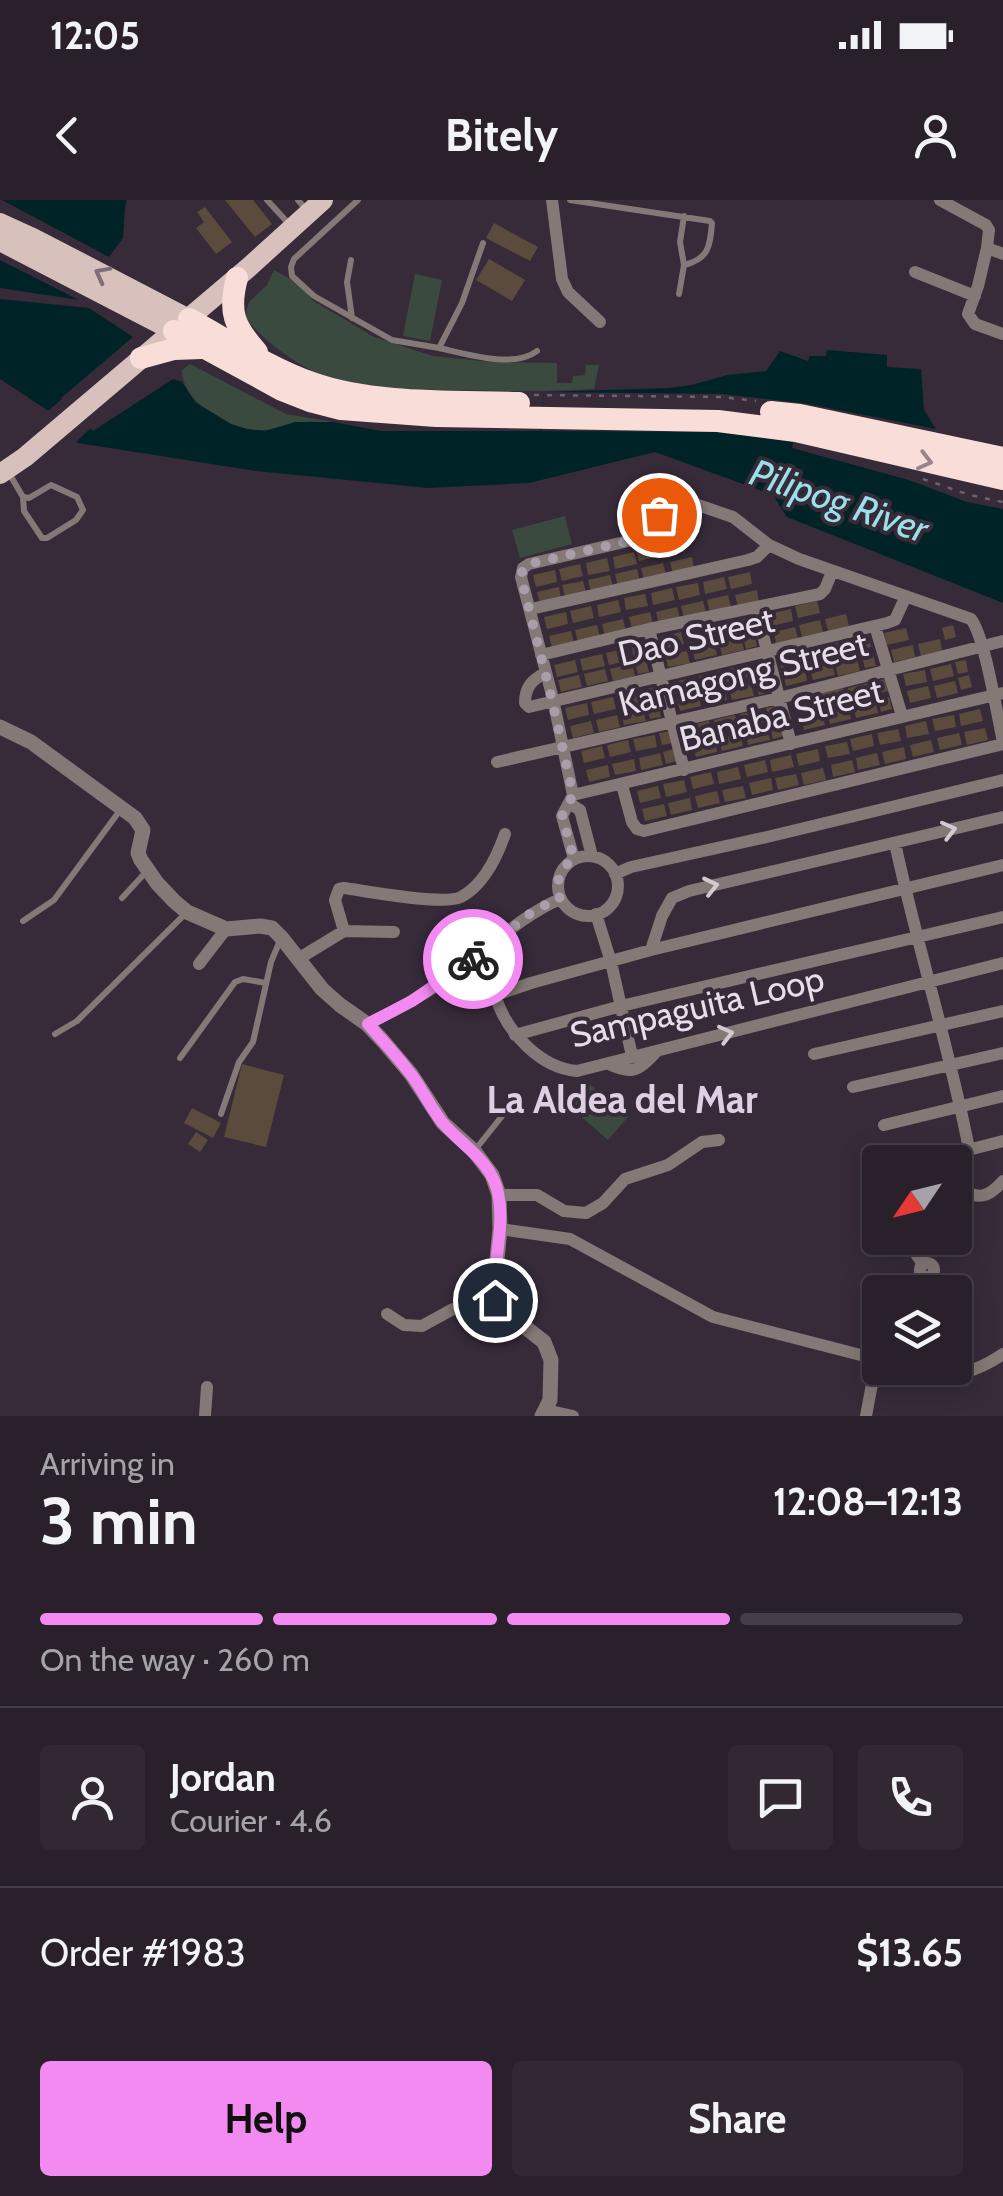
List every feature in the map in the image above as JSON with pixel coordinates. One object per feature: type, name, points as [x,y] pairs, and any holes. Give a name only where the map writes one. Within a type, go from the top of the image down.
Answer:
[{"type":"highway","points":[[241,274],[232,304],[235,320],[266,362]]},
{"type":"highway","points":[[182,325],[206,349],[282,390],[330,406],[380,414],[538,404]]},
{"type":"highway","points":[[182,325],[315,384],[356,394],[538,404],[702,420],[798,423],[1003,458]]},
{"type":"highway","points":[[141,358],[174,348],[206,349]]},
{"type":"highway","points":[[798,423],[1003,479]]},
{"type":"main road","points":[[3,472],[241,274],[292,228],[310,204]]},
{"type":"main road","points":[[0,223],[33,238],[182,325]]},
{"type":"main road","points":[[0,242],[182,325]]},
{"type":"street","points":[[552,200],[562,279],[568,292],[600,322]]},
{"type":"street","points":[[940,200],[989,230],[968,314],[975,324],[1003,334]]},
{"type":"street","points":[[987,248],[1003,254]]},
{"type":"street","points":[[914,272],[975,296]]},
{"type":"street","points":[[592,856],[580,810],[571,799],[564,748],[521,577],[523,568],[529,564],[633,540],[642,532],[658,530],[659,515],[673,502],[686,501],[733,518],[769,545],[832,572],[976,623],[998,694],[1003,743],[644,831],[632,822],[622,785]]},
{"type":"street","points":[[531,609],[748,560],[769,545]]},
{"type":"street","points":[[541,654],[820,594],[832,572]]},
{"type":"street","points":[[902,716],[876,626],[895,620],[906,596]]},
{"type":"street","points":[[756,608],[791,744]]},
{"type":"street","name":"Dao Street","points":[[552,700],[876,626]]},
{"type":"street","points":[[649,629],[684,770]]},
{"type":"street","name":"Kamagong Street","points":[[496,762],[779,698],[1003,641]]},
{"type":"street","points":[[545,672],[530,683],[525,703],[534,707],[552,700]]},
{"type":"street","name":"Banaba Street","points":[[571,799],[998,694]]},
{"type":"street","points":[[0,726],[30,742],[140,824],[138,853],[147,871],[187,912],[226,929],[272,928],[322,989],[368,1024],[411,1074],[443,1123],[474,1151],[492,1175],[499,1195],[500,1229],[495,1300],[544,1342],[550,1360],[550,1400],[544,1413],[573,1416]]},
{"type":"street","points":[[615,874],[631,867],[1003,780]]},
{"type":"street","points":[[571,799],[562,816],[574,859]]},
{"type":"street","points":[[651,950],[672,898],[689,891],[1003,816]]},
{"type":"street","points":[[344,931],[335,900],[339,889],[458,900],[492,866],[506,834]]},
{"type":"street","points":[[896,843],[968,1145]]},
{"type":"street","points":[[592,856],[608,864],[615,874],[618,886],[614,902],[602,912],[584,916],[574,913],[560,899],[561,872],[574,859],[592,856]]},
{"type":"street","points":[[611,962],[1003,865]]},
{"type":"street","points":[[368,1024],[412,1001],[462,968],[536,909],[560,899]]},
{"type":"street","points":[[596,914],[632,1056]]},
{"type":"street","points":[[516,1035],[622,1006],[1003,917]]},
{"type":"street","points":[[198,964],[226,929]]},
{"type":"street","points":[[298,959],[344,931],[394,932]]},
{"type":"street","name":"Sampaguita Loop","points":[[611,962],[499,994],[498,1004],[530,1050],[562,1070],[576,1070],[1003,963]]},
{"type":"street","points":[[814,1054],[1003,1012]]},
{"type":"street","points":[[609,1064],[625,1072],[634,1070],[656,1052]]},
{"type":"street","points":[[854,1087],[1003,1053]]},
{"type":"street","points":[[884,1125],[1003,1096]]},
{"type":"street","points":[[499,1195],[537,1195],[564,1212],[586,1213],[604,1204],[625,1179],[668,1164],[702,1142],[719,1140]]},
{"type":"street","points":[[972,1148],[1003,1141]]},
{"type":"street","points":[[972,1195],[981,1197],[993,1192],[1003,1181]]},
{"type":"street","points":[[500,1229],[570,1239],[713,1317],[862,1356]]},
{"type":"street","points":[[917,1255],[923,1264]]},
{"type":"street","points":[[386,1314],[404,1324],[422,1326],[453,1308],[495,1300]]},
{"type":"street","points":[[972,1371],[1003,1354]]},
{"type":"street","points":[[866,1416],[873,1385]]},
{"type":"street","points":[[205,1416],[207,1386]]},
{"type":"lane","points":[[267,200],[292,228]]},
{"type":"lane","points":[[358,200],[294,259],[292,276],[314,296],[392,340],[513,360],[538,351]]},
{"type":"lane","points":[[570,200],[708,220],[712,223],[710,245],[697,262],[684,265]]},
{"type":"lane","points":[[619,207],[629,200]]},
{"type":"lane","points":[[680,294],[684,216]]},
{"type":"lane","points":[[439,348],[462,303],[483,243]]},
{"type":"lane","points":[[350,260],[347,282],[352,319]]},
{"type":"lane","points":[[3,472],[23,497],[24,511],[42,538],[80,516],[83,510],[77,497],[51,485],[30,498],[23,497]]},
{"type":"lane","points":[[23,922],[54,900],[122,808]]},
{"type":"lane","points":[[122,898],[147,871]]},
{"type":"lane","points":[[55,1034],[77,1021],[187,912]]},
{"type":"lane","points":[[221,1114],[240,1062],[253,1042],[271,962],[282,937]]},
{"type":"lane","points":[[180,1058],[235,982],[244,979],[266,983]]},
{"type":"lane","points":[[474,1151],[510,1106]]},
{"type":"path","points":[[538,404],[722,397],[770,403]]},
{"type":"shaded area","points":[[274,270],[302,286],[312,300],[374,337],[433,356],[557,363],[557,383],[572,383],[573,376],[585,375],[586,365],[599,365],[594,389],[406,389],[355,384],[324,376],[280,351],[245,316],[249,302],[267,285]]},
{"type":"shaded area","points":[[415,274],[442,280],[430,341],[403,336]]},
{"type":"shaded area","points":[[190,364],[286,414],[333,422],[299,422],[263,430],[223,421],[190,394],[182,370]]},
{"type":"shaded area","points":[[565,516],[572,544],[520,558],[512,530]]},
{"type":"shaded area","points":[[587,1082],[628,1117],[608,1140],[567,1104]]},
{"type":"water","points":[[2,200],[127,200],[123,238],[109,257]]},
{"type":"water","points":[[0,260],[79,300],[0,288]]},
{"type":"water","name":"Pilipog River","points":[[0,299],[89,308],[133,337],[61,398],[93,431],[173,379],[182,382],[195,402],[247,429],[265,431],[295,422],[333,422],[381,431],[540,431],[544,392],[692,385],[727,375],[766,371],[780,351],[808,361],[809,356],[826,356],[827,350],[887,355],[887,367],[921,369],[924,410],[936,429],[803,403],[792,448],[909,480],[967,502],[1003,509],[1003,603],[787,517],[773,495],[655,452],[529,483],[428,488],[256,471],[78,443],[47,410],[0,379]]},
{"type":"pier","points":[[544,392],[723,394],[802,403],[794,442],[716,432],[541,431]]},
{"type":"pier","points":[[63,398],[91,428],[76,442],[47,412]]},
{"type":"building","points":[[225,200],[253,200],[272,224],[255,237]]},
{"type":"building","points":[[205,207],[232,242],[216,254],[196,228],[204,222],[197,212]]},
{"type":"building","points":[[494,223],[538,247],[530,261],[486,238]]},
{"type":"building","points":[[489,259],[525,280],[512,301],[476,280]]},
{"type":"building","points":[[657,544],[660,556],[639,561],[636,549]]},
{"type":"building","points":[[634,552],[637,564],[615,569],[613,557]]},
{"type":"building","points":[[692,557],[694,569],[673,574],[670,562]]},
{"type":"building","points":[[607,558],[610,571],[588,575],[586,563]]},
{"type":"building","points":[[663,563],[666,575],[644,580],[641,568]]},
{"type":"building","points":[[580,564],[583,576],[562,581],[559,569]]},
{"type":"building","points":[[637,569],[640,581],[618,586],[615,574]]},
{"type":"building","points":[[555,570],[557,582],[536,587],[533,575]]},
{"type":"building","points":[[750,572],[752,584],[731,589],[728,577]]},
{"type":"building","points":[[610,575],[613,587],[591,592],[588,580]]},
{"type":"building","points":[[724,577],[727,589],[705,594],[703,582]]},
{"type":"building","points":[[583,581],[586,592],[565,597],[562,585]]},
{"type":"building","points":[[698,583],[700,595],[679,600],[676,587]]},
{"type":"building","points":[[559,587],[561,599],[540,604],[537,592]]},
{"type":"building","points":[[672,588],[675,600],[653,605],[651,593]]},
{"type":"building","points":[[757,590],[759,602],[738,607],[735,595]]},
{"type":"building","points":[[645,594],[648,606],[626,610],[624,598]]},
{"type":"building","points":[[728,595],[731,607],[710,612],[707,600]]},
{"type":"building","points":[[618,600],[621,612],[599,617],[597,605]]},
{"type":"building","points":[[703,601],[706,613],[684,618],[681,606]]},
{"type":"building","points":[[817,601],[820,613],[798,618],[795,606]]},
{"type":"building","points":[[591,606],[594,618],[573,623],[570,611]]},
{"type":"building","points":[[677,607],[680,619],[659,624],[656,612]]},
{"type":"building","points":[[791,609],[793,621],[772,626],[769,614]]},
{"type":"building","points":[[566,612],[568,624],[547,629],[544,617]]},
{"type":"building","points":[[650,612],[653,624],[632,629],[629,617]]},
{"type":"building","points":[[846,614],[849,626],[828,631],[825,619]]},
{"type":"building","points":[[750,617],[753,629],[742,632],[740,620]]},
{"type":"building","points":[[623,619],[626,631],[605,636],[602,624]]},
{"type":"building","points":[[820,620],[823,632],[802,637],[799,625]]},
{"type":"building","points":[[737,621],[739,633],[718,637],[715,625]]},
{"type":"building","points":[[597,625],[600,637],[578,642],[575,630]]},
{"type":"building","points":[[953,625],[956,637],[945,640],[942,628]]},
{"type":"building","points":[[710,627],[712,639],[691,643],[688,632]]},
{"type":"building","points":[[795,627],[798,639],[776,644],[774,632]]},
{"type":"building","points":[[906,628],[909,640],[887,645],[884,633]]},
{"type":"building","points":[[571,631],[574,643],[552,648],[549,636]]},
{"type":"building","points":[[681,632],[684,644],[663,649],[660,637]]},
{"type":"building","points":[[754,634],[757,646],[746,649],[743,637]]},
{"type":"building","points":[[868,635],[871,647],[860,649],[857,637]]},
{"type":"building","points":[[741,638],[744,650],[722,655],[719,643]]},
{"type":"building","points":[[854,639],[857,651],[836,656],[833,644]]},
{"type":"building","points":[[940,639],[942,651],[921,656],[918,644]]},
{"type":"building","points":[[714,643],[717,655],[695,660],[692,648]]},
{"type":"building","points":[[642,645],[645,657],[634,659],[632,647]]},
{"type":"building","points":[[913,645],[915,657],[894,662],[891,650]]},
{"type":"building","points":[[828,646],[831,658],[809,663],[807,651]]},
{"type":"building","points":[[627,648],[630,660],[609,665],[606,653]]},
{"type":"building","points":[[687,651],[690,663],[668,667],[665,655]]},
{"type":"building","points":[[800,651],[803,663],[781,668],[779,656]]},
{"type":"building","points":[[602,654],[605,666],[583,671],[580,659]]},
{"type":"building","points":[[873,654],[876,666],[865,668],[862,656]]},
{"type":"building","points":[[857,659],[860,671],[838,676],[835,664]]},
{"type":"building","points":[[575,660],[578,672],[557,677],[554,665]]},
{"type":"building","points":[[646,660],[649,672],[638,674],[635,662]]},
{"type":"building","points":[[966,660],[968,672],[958,674],[955,662]]},
{"type":"building","points":[[632,664],[635,676],[613,681],[610,669]]},
{"type":"building","points":[[763,664],[766,676],[755,678],[752,666]]},
{"type":"building","points":[[832,664],[835,675],[813,680],[810,668]]},
{"type":"building","points":[[951,664],[954,676],[933,681],[930,669]]},
{"type":"building","points":[[745,665],[748,677],[727,682],[724,670]]},
{"type":"building","points":[[605,669],[608,681],[587,686],[584,674]]},
{"type":"building","points":[[805,669],[807,681],[786,686],[783,674]]},
{"type":"building","points":[[925,670],[927,682],[906,686],[903,674]]},
{"type":"building","points":[[720,671],[723,683],[701,688],[699,676]]},
{"type":"building","points":[[579,675],[582,687],[561,692],[558,680]]},
{"type":"building","points":[[969,675],[972,687],[961,690],[958,678]]},
{"type":"building","points":[[693,678],[696,690],[675,694],[672,682]]},
{"type":"building","points":[[885,679],[888,691],[877,694],[874,682]]},
{"type":"building","points":[[767,680],[770,692],[759,695],[756,683]]},
{"type":"building","points":[[955,681],[958,693],[937,698],[934,686]]},
{"type":"building","points":[[869,683],[872,695],[851,700],[848,688]]},
{"type":"building","points":[[751,684],[754,696],[732,700],[729,688]]},
{"type":"building","points":[[928,686],[931,698],[910,703],[907,691]]},
{"type":"building","points":[[654,687],[657,699],[647,702],[644,690]]},
{"type":"building","points":[[724,688],[727,700],[705,705],[703,693]]},
{"type":"building","points":[[843,688],[846,700],[824,705],[822,693]]},
{"type":"building","points":[[638,692],[641,704],[620,709],[617,697]]},
{"type":"building","points":[[698,694],[701,706],[680,711],[677,699]]},
{"type":"building","points":[[818,695],[820,707],[799,712],[796,700]]},
{"type":"building","points":[[613,697],[616,709],[594,714],[591,702]]},
{"type":"building","points":[[889,697],[892,709],[881,712],[878,700]]},
{"type":"building","points":[[875,701],[878,713],[856,718],[854,706]]},
{"type":"building","points":[[587,703],[589,715],[568,720],[565,708]]},
{"type":"building","points":[[658,705],[661,717],[650,719],[647,707]]},
{"type":"building","points":[[777,706],[780,718],[769,720],[766,708]]},
{"type":"building","points":[[848,707],[851,719],[830,724],[827,712]]},
{"type":"building","points":[[643,709],[646,721],[624,725],[621,714]]},
{"type":"building","points":[[980,709],[983,721],[961,726],[959,714]]},
{"type":"building","points":[[762,710],[764,722],[743,726],[740,714]]},
{"type":"building","points":[[822,713],[825,725],[804,730],[801,718]]},
{"type":"building","points":[[617,715],[620,727],[599,732],[596,720]]},
{"type":"building","points":[[735,715],[738,727],[716,732],[714,720]]},
{"type":"building","points":[[954,715],[956,727],[935,731],[932,719]]},
{"type":"building","points":[[591,721],[594,733],[573,738],[570,726]]},
{"type":"building","points":[[709,721],[712,733],[691,738],[688,726]]},
{"type":"building","points":[[926,721],[929,734],[907,738],[905,726]]},
{"type":"building","points":[[781,724],[784,736],[773,739],[770,727]]},
{"type":"building","points":[[767,728],[770,740],[748,745],[746,733]]},
{"type":"building","points":[[985,728],[988,740],[967,745],[964,732]]},
{"type":"building","points":[[898,729],[901,741],[880,745],[877,733]]},
{"type":"building","points":[[670,731],[673,743],[662,745],[659,733]]},
{"type":"building","points":[[959,733],[962,745],[940,750],[937,738]]},
{"type":"building","points":[[740,734],[743,746],[722,751],[719,739]]},
{"type":"building","points":[[872,734],[874,746],[853,751],[850,739]]},
{"type":"building","points":[[655,735],[657,747],[636,751],[633,739]]},
{"type":"building","points":[[628,740],[631,752],[610,757],[607,745]]},
{"type":"building","points":[[715,740],[717,752],[696,757],[693,745]]},
{"type":"building","points":[[931,740],[934,752],[913,757],[910,745]]},
{"type":"building","points":[[847,742],[850,754],[828,758],[825,746]]},
{"type":"building","points":[[602,746],[605,758],[584,763],[581,751]]},
{"type":"building","points":[[904,747],[906,759],[885,764],[882,752]]},
{"type":"building","points":[[674,749],[677,761],[666,764],[663,752]]},
{"type":"building","points":[[818,749],[820,761],[799,766],[796,754]]},
{"type":"building","points":[[660,753],[663,765],[641,770],[639,758]]},
{"type":"building","points":[[877,753],[880,765],[858,770],[856,758]]},
{"type":"building","points":[[791,755],[794,767],[772,772],[770,760]]},
{"type":"building","points":[[634,759],[636,771],[615,775],[612,764]]},
{"type":"building","points":[[765,760],[768,772],[747,777],[744,765]]},
{"type":"building","points":[[852,760],[855,772],[833,777],[831,765]]},
{"type":"building","points":[[608,765],[610,777],[589,782],[586,770]]},
{"type":"building","points":[[738,767],[741,779],[719,784],[717,772]]},
{"type":"building","points":[[823,768],[826,780],[804,785],[801,773]]},
{"type":"building","points":[[711,772],[714,784],[693,789],[690,777]]},
{"type":"building","points":[[796,774],[799,785],[778,790],[775,778]]},
{"type":"building","points":[[771,778],[773,790],[752,795],[749,783]]},
{"type":"building","points":[[684,780],[687,792],[666,797],[663,784]]},
{"type":"building","points":[[658,786],[661,798],[640,803],[637,791]]},
{"type":"building","points":[[743,786],[746,798],[725,802],[722,790]]},
{"type":"building","points":[[717,791],[720,803],[698,808],[695,796]]},
{"type":"building","points":[[690,798],[692,810],[671,815],[668,803]]},
{"type":"building","points":[[664,804],[667,816],[645,821],[642,809]]},
{"type":"building","points":[[242,1064],[284,1075],[266,1147],[224,1137]]},
{"type":"building","points":[[192,1108],[221,1123],[213,1138],[184,1123]]},
{"type":"building","points":[[196,1132],[208,1140],[200,1152],[188,1144]]},
{"type":"way so far","points":[[473,959],[536,909],[560,899],[561,872],[574,859],[562,816],[573,795],[521,577],[523,568],[633,540],[642,532],[652,534],[660,526],[659,515]]},
{"type":"district","name":"La Aldea del Mar","points":[[622,1100]]},
{"type":"route","points":[[473,959],[412,1001],[368,1024],[411,1074],[443,1123],[474,1151],[492,1175],[499,1195],[500,1229],[495,1300]]}]
